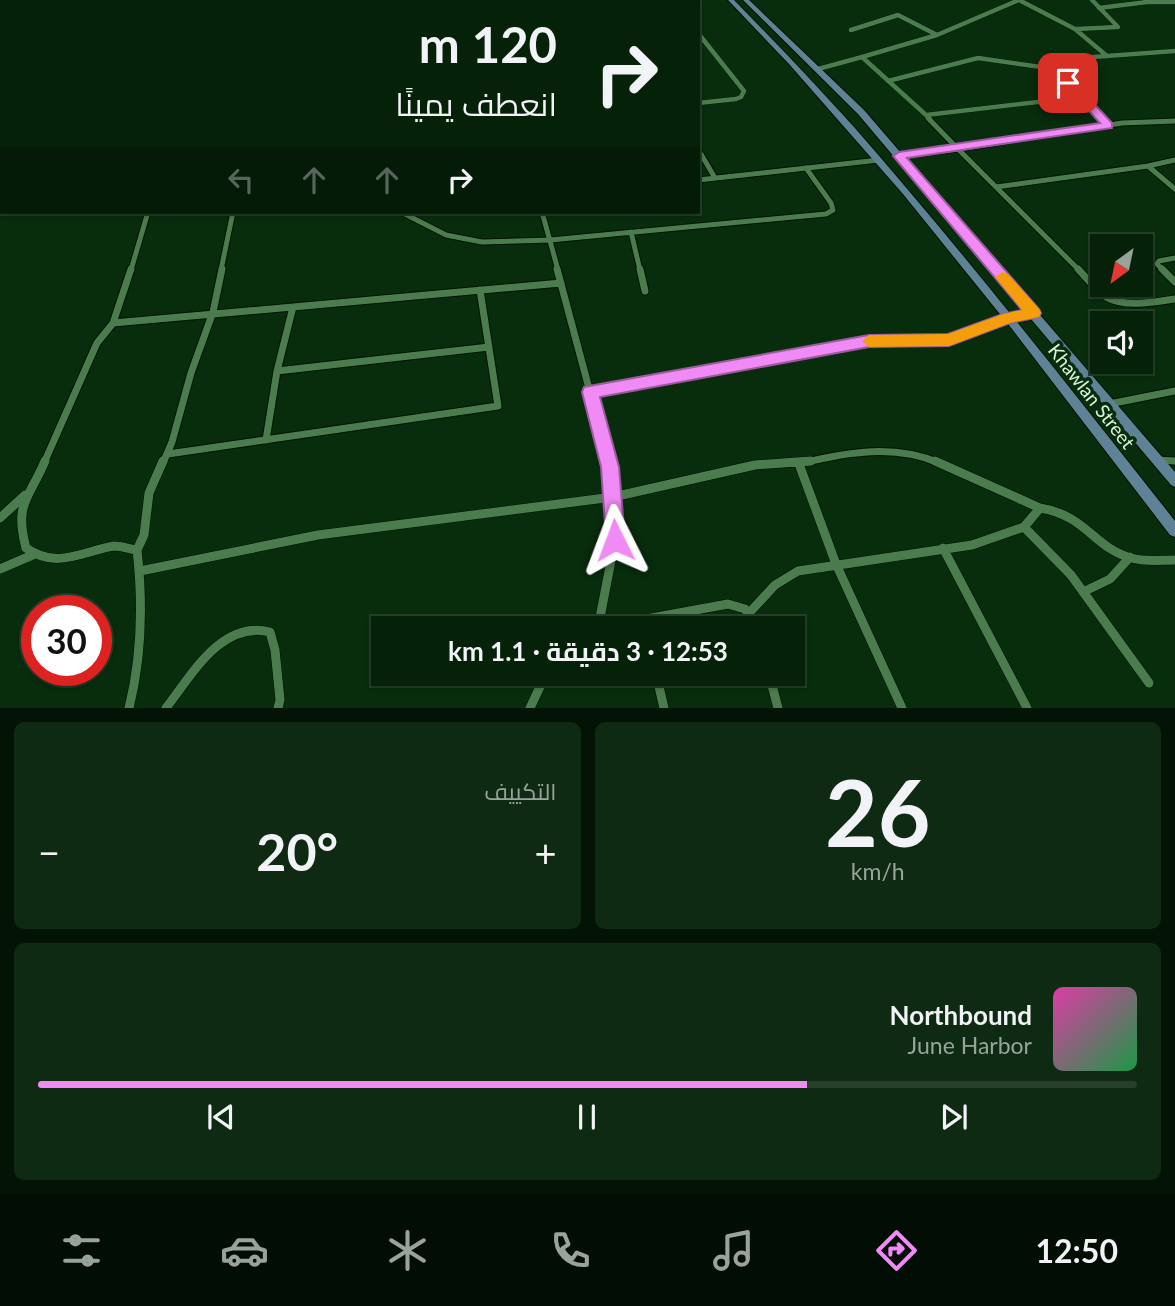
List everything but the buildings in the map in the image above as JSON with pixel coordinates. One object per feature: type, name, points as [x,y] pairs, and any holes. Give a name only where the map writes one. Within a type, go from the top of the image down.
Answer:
[{"type":"main road","name":"Khawlan Street","points":[[731,0],[879,160],[1008,318],[1175,531]]},
{"type":"main road","name":"Khawlan Street","points":[[746,0],[861,112],[1175,481]]},
{"type":"main road","points":[[757,27],[773,26]]},
{"type":"street","points":[[818,69],[937,35],[1019,0],[1075,29],[1107,56]]},
{"type":"street","points":[[1075,29],[1118,27],[1092,0]]},
{"type":"street","points":[[1099,8],[1146,1],[1175,2]]},
{"type":"street","points":[[851,30],[898,15],[937,35]]},
{"type":"street","points":[[700,36],[744,91],[741,97],[736,99],[700,103]]},
{"type":"street","points":[[888,81],[978,58],[1055,69],[1079,58],[1175,51]]},
{"type":"street","points":[[862,57],[926,116],[1106,297],[1118,302],[1135,303],[1175,299]]},
{"type":"street","points":[[1055,69],[1108,125]]},
{"type":"street","points":[[926,116],[1081,97]]},
{"type":"street","points":[[899,156],[1108,125],[1175,121]]},
{"type":"street","points":[[700,152],[715,178]]},
{"type":"street","points":[[700,180],[879,160]]},
{"type":"street","points":[[996,187],[1175,160]]},
{"type":"street","points":[[1148,166],[1175,189]]},
{"type":"street","points":[[405,214],[433,229],[463,240],[482,242],[550,240],[826,214],[833,210],[831,203],[806,168]]},
{"type":"street","points":[[0,518],[26,495],[40,474],[97,343],[114,322],[148,214]]},
{"type":"street","points":[[129,708],[136,684],[140,571],[137,550],[144,535],[149,493],[168,454],[191,373],[213,312],[233,214]]},
{"type":"street","points":[[543,214],[610,467],[615,540],[599,616]]},
{"type":"street","points":[[631,232],[645,290]]},
{"type":"street","points":[[1175,258],[1159,261],[1157,264],[1175,282]]},
{"type":"street","points":[[114,322],[561,283]]},
{"type":"street","points":[[168,454],[498,406],[480,290]]},
{"type":"street","points":[[266,440],[277,372],[293,307]]},
{"type":"street","points":[[590,392],[869,341],[949,340],[1008,318],[1033,313]]},
{"type":"street","points":[[277,372],[489,347]]},
{"type":"street","points":[[1109,404],[1175,391]]},
{"type":"street","points":[[140,571],[318,536],[613,497],[755,465],[799,464],[854,451],[903,453],[932,460],[1040,508],[1058,509],[1072,516],[1113,549],[1130,558],[1175,560]]},
{"type":"street","points":[[1157,460],[1175,461]]},
{"type":"street","points":[[799,464],[836,564],[902,708]]},
{"type":"street","points":[[26,495],[21,512],[22,535],[26,548],[35,554]]},
{"type":"street","points":[[750,611],[775,585],[798,571],[972,545],[1024,527],[1040,508]]},
{"type":"street","points":[[1024,527],[1071,575],[1149,683]]},
{"type":"street","points":[[0,569],[35,554],[68,557],[87,555],[116,545],[137,550]]},
{"type":"street","points":[[943,548],[1027,708]]},
{"type":"street","points":[[1083,592],[1104,584],[1123,571],[1130,558]]},
{"type":"street","points":[[675,616],[708,607],[736,604],[750,611],[753,616]]},
{"type":"street","points":[[166,708],[215,649],[233,635],[251,628],[270,632],[279,688],[278,708]]},
{"type":"street","points":[[530,708],[540,686]]},
{"type":"street","points":[[659,686],[664,708]]},
{"type":"street","points":[[772,686],[778,708]]},
{"type":"slow traffic","points":[[869,341],[949,340],[1008,318],[1033,313],[1003,277]]},
{"type":"route","points":[[615,540],[610,467],[590,392],[869,341],[949,340],[1008,318],[1033,313],[899,156],[1108,125],[1068,83]]}]
